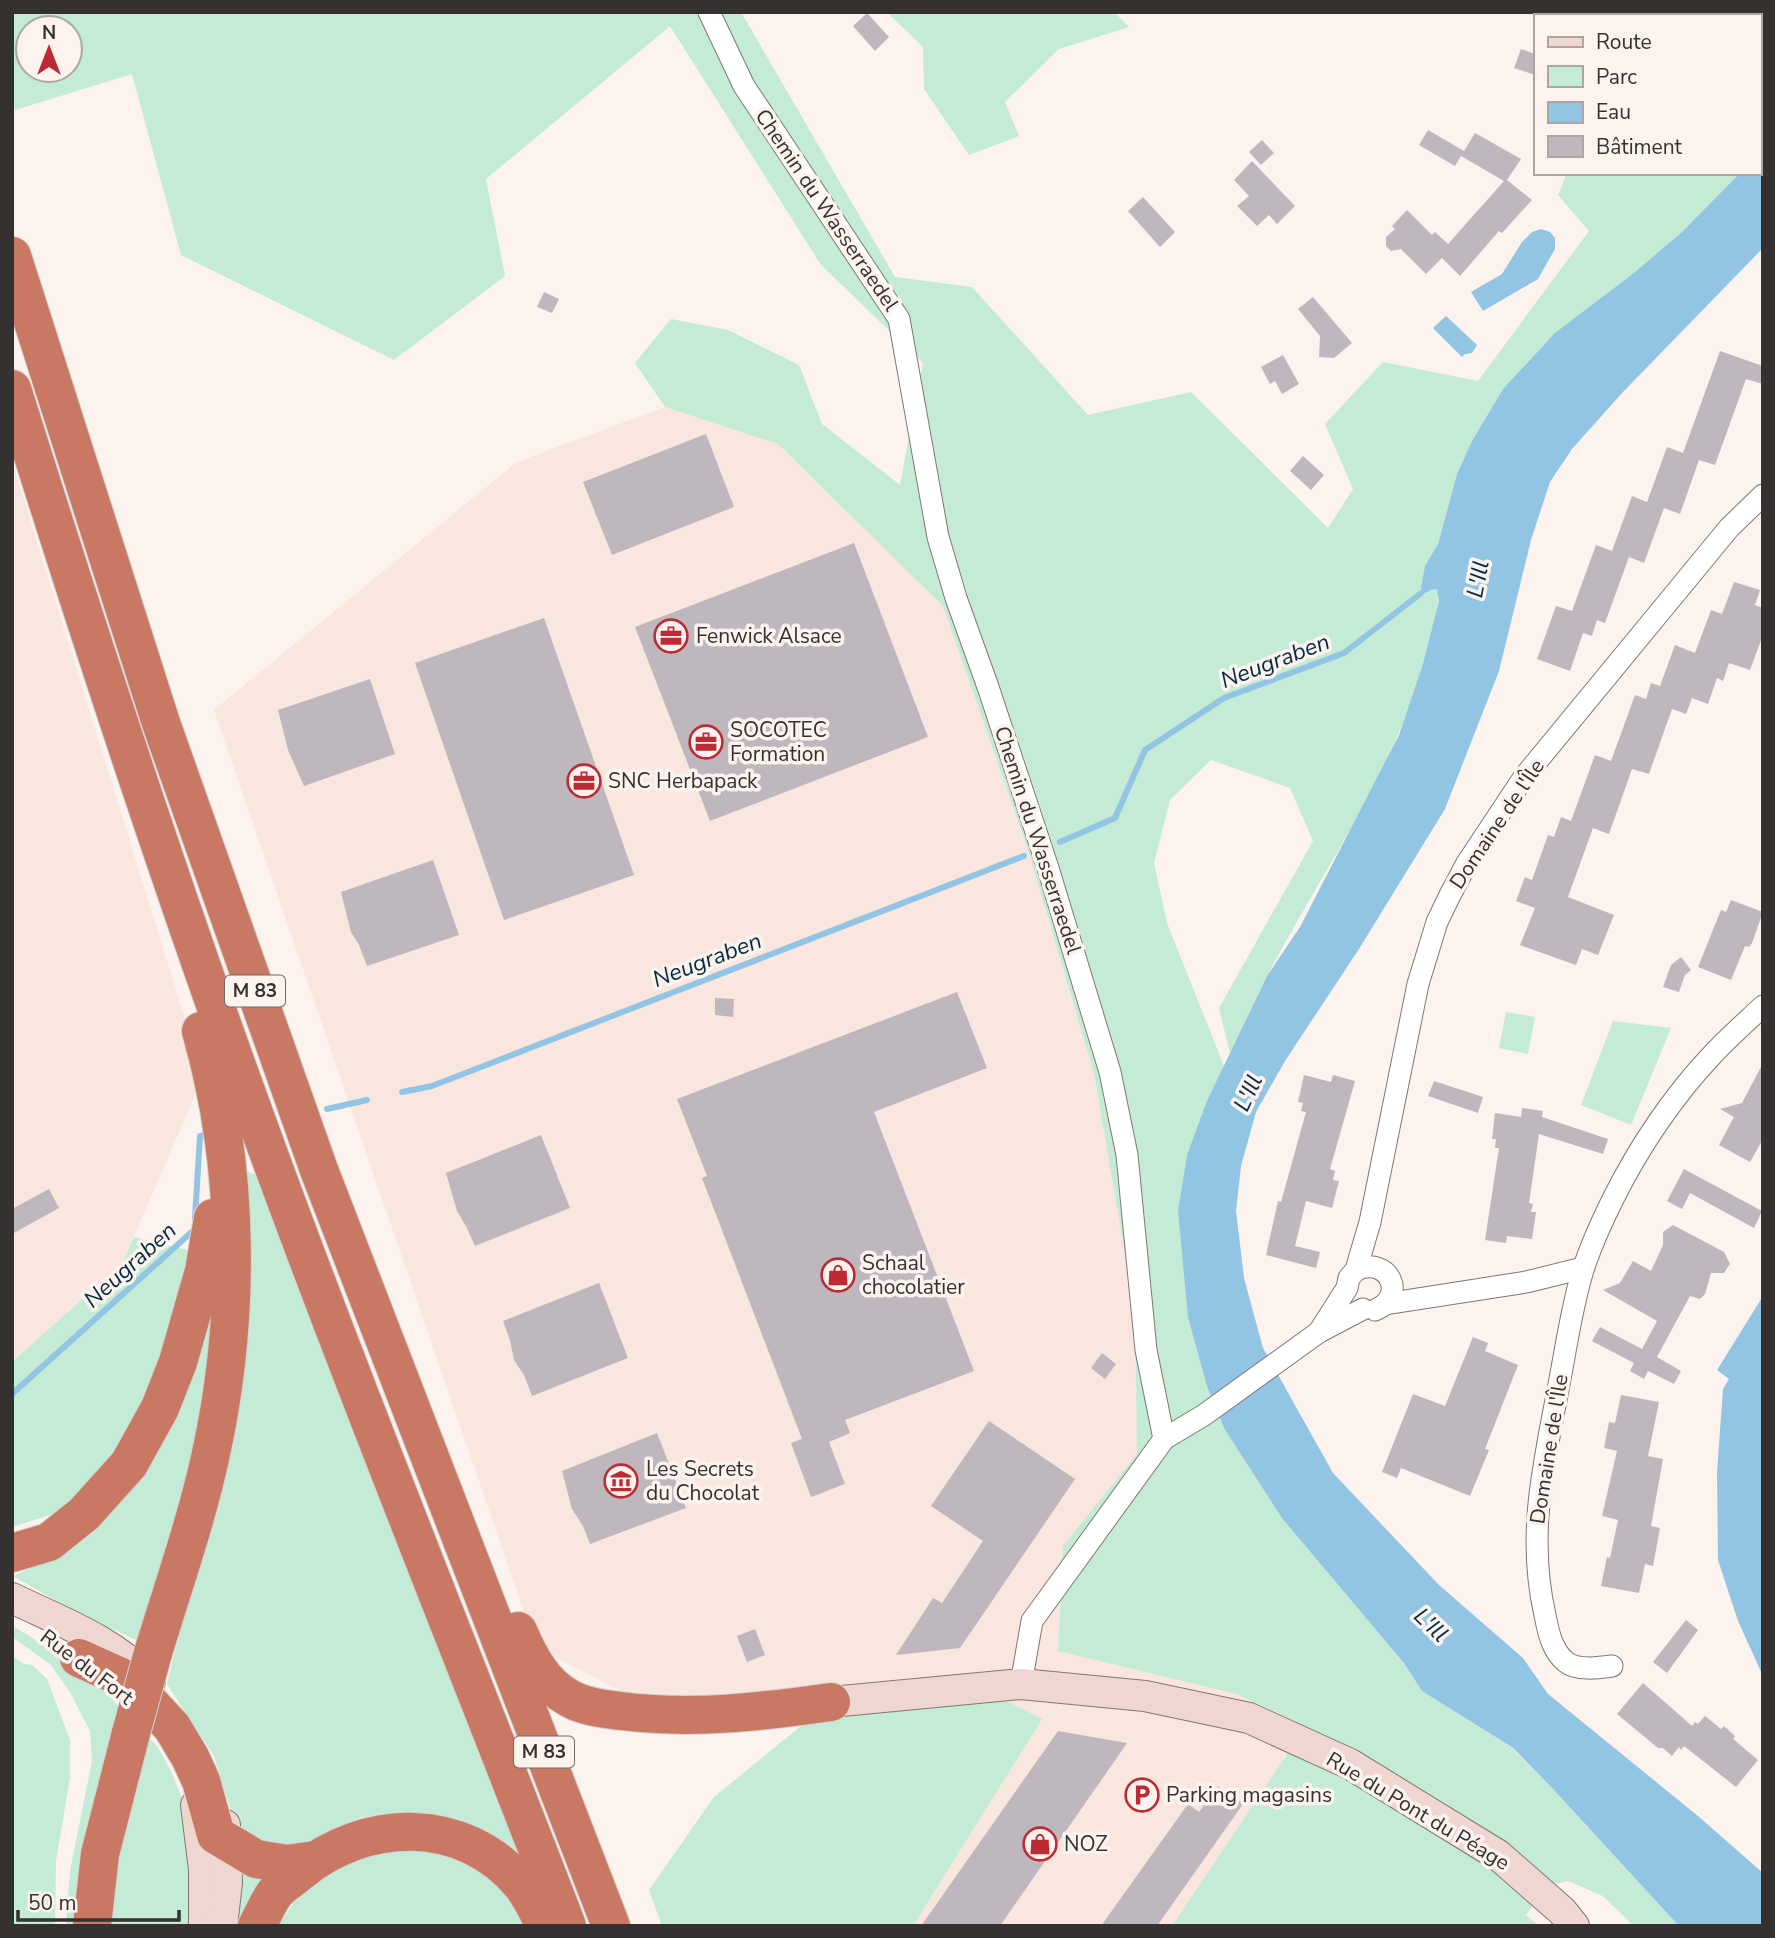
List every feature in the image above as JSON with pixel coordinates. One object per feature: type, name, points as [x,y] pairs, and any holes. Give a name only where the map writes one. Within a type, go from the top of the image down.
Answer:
[{"type":"highway","name":"M 83","points":[[12,256],[161,723],[319,1170],[611,1926]]},
{"type":"highway","name":"M 83","points":[[12,389],[130,758],[274,1167],[566,1926]]},
{"type":"highway","points":[[92,1926],[100,1854],[153,1653],[209,1461],[221,1403],[228,1346],[231,1279],[229,1188],[216,1090],[197,1015],[129,809],[130,758]]},
{"type":"highway","points":[[12,1553],[49,1542],[84,1514],[129,1464],[160,1408],[178,1362],[204,1271],[212,1229],[214,1152],[222,1126]]},
{"type":"highway","points":[[476,1578],[508,1611],[526,1650],[542,1676],[569,1699],[601,1709],[651,1716],[688,1717],[831,1702]]},
{"type":"highway","points":[[79,1658],[128,1680],[172,1727],[201,1781],[216,1835],[256,1858],[287,1864],[315,1860]]},
{"type":"highway","points":[[257,1926],[275,1892],[315,1860],[357,1839],[380,1833],[406,1831],[438,1834],[472,1845],[522,1884],[545,1926]]},
{"type":"main road","name":"Rue du Fort","points":[[12,1598],[104,1643],[141,1671],[176,1712],[208,1763],[225,1820],[227,1883],[222,1926]]},
{"type":"main road","name":"Rue du Fort","points":[[12,1613],[125,1691],[181,1762],[195,1804],[202,1845],[204,1926]]},
{"type":"main road","name":"Rue du Pont du Péage","points":[[831,1702],[1021,1684],[1145,1696],[1249,1718],[1350,1765],[1498,1855],[1562,1911],[1574,1926]]},
{"type":"street","name":"Chemin du Wasserraedel","points":[[709,12],[744,86],[899,319],[941,546],[956,598],[1048,868],[1110,1072],[1127,1155],[1146,1350],[1164,1439]]},
{"type":"street","name":"Domaine de l'Île","points":[[1319,1332],[1352,1279],[1370,1222],[1418,984],[1437,922],[1466,863],[1524,777],[1729,528],[1763,495]]},
{"type":"street","name":"Domaine de l'Île","points":[[1612,1667],[1582,1668],[1568,1664],[1558,1655],[1545,1615],[1535,1554],[1543,1468],[1570,1323],[1584,1268],[1614,1197],[1629,1170],[1662,1119],[1714,1053],[1763,1006]]},
{"type":"street","name":"Domaine de l'Île","points":[[1370,1222],[1371,1245],[1385,1274]]},
{"type":"street","points":[[1437,1295],[1364,1266],[1352,1279],[1349,1297],[1355,1305],[1371,1311],[1385,1304],[1526,1282],[1584,1268]]},
{"type":"street","points":[[1385,1274],[1391,1298],[1385,1304]]},
{"type":"street","name":"Domaine de l'Île","points":[[1164,1439],[1204,1415],[1319,1332],[1363,1310]]},
{"type":"street","points":[[1021,1684],[1032,1620],[1164,1439]]},
{"type":"shaded area","points":[[665,407],[778,444],[943,606],[1027,847],[1094,1073],[1135,1312],[1137,1454],[1063,1546],[1058,1651],[1236,1694],[1295,1721],[1304,1729],[1172,1926],[913,1926],[1041,1719],[978,1686],[659,1711],[536,1647],[214,710],[517,462]]},
{"type":"shaded area","points":[[12,461],[203,1077],[122,1264],[12,1362]]},
{"type":"green space","points":[[12,12],[741,12],[895,277],[972,287],[1088,415],[1191,392],[1328,528],[1353,489],[1325,424],[1383,362],[1478,381],[1589,231],[1558,195],[1566,175],[1738,175],[1682,232],[1503,389],[1472,441],[1457,474],[1438,544],[1425,567],[1422,595],[1438,589],[1437,610],[1415,690],[1399,733],[1358,816],[1267,976],[1230,1053],[1219,1008],[1313,841],[1290,788],[1211,760],[1170,800],[1154,863],[1167,923],[1224,1066],[1187,1155],[1178,1210],[1404,1663],[1422,1691],[1512,1748],[1679,1926],[1634,1926],[1603,1896],[1568,1881],[1547,1886],[1526,1915],[1539,1926],[1172,1926],[1304,1729],[1295,1721],[1236,1694],[1058,1651],[1063,1546],[1137,1454],[1135,1312],[1094,1073],[1027,847],[943,606],[778,444],[665,407],[635,363],[671,319],[728,330],[799,365],[822,424],[900,485],[923,363],[821,265],[670,26],[486,179],[505,276],[394,360],[181,255],[132,74],[15,110],[12,100]]},
{"type":"green space","points":[[887,12],[1114,12],[1129,27],[1059,49],[1005,102],[1019,136],[969,155],[924,89],[923,47]]},
{"type":"green space","points":[[1763,12],[1761,150],[1761,14],[1674,14]]},
{"type":"green space","points":[[1506,1012],[1535,1017],[1528,1054],[1499,1048]]},
{"type":"green space","points":[[1613,1021],[1671,1028],[1631,1125],[1581,1105]]},
{"type":"green space","points":[[241,1169],[256,1175],[388,1519],[530,1873],[405,1815],[361,1817],[293,1849],[260,1843],[234,1820],[214,1756],[167,1684],[197,1559]]},
{"type":"green space","points":[[134,1237],[196,1252],[148,1394],[96,1482],[56,1513],[12,1527],[12,1362],[122,1264]]},
{"type":"green space","points":[[207,1313],[216,1315],[208,1410],[138,1641],[78,1613],[13,1576],[47,1561]]},
{"type":"green space","points":[[12,1626],[98,1682],[122,1711],[77,1926],[66,1926],[70,1871],[92,1761],[90,1731],[70,1692],[50,1664],[12,1637]]},
{"type":"green space","points":[[12,1656],[24,1664],[32,1665],[47,1679],[70,1740],[70,1777],[56,1861],[55,1926],[12,1926]]},
{"type":"green space","points":[[978,1686],[1042,1719],[913,1926],[662,1926],[649,1890],[714,1797],[801,1726],[843,1697]]},
{"type":"green space","points":[[144,1733],[157,1746],[171,1771],[192,1823],[191,1926],[101,1926]]},
{"type":"green space","points":[[431,1847],[492,1875],[523,1926],[278,1926],[311,1878],[351,1856]]},
{"type":"green space","points":[[234,1859],[281,1876],[246,1926],[233,1926]]},
{"type":"water","name":"L'Ill","points":[[1763,147],[1763,248],[1623,392],[1572,449],[1550,482],[1531,540],[1499,671],[1445,809],[1359,949],[1285,1061],[1256,1112],[1241,1166],[1236,1211],[1244,1278],[1263,1348],[1333,1473],[1439,1585],[1523,1658],[1548,1694],[1698,1816],[1763,1873],[1763,1926],[1679,1926],[1513,1748],[1422,1691],[1404,1663],[1282,1518],[1224,1428],[1207,1386],[1188,1317],[1178,1210],[1187,1155],[1207,1101],[1267,976],[1300,927],[1399,735],[1423,664],[1439,601],[1437,589],[1420,594],[1425,566],[1438,544],[1457,474],[1472,441],[1503,389],[1555,333],[1634,273],[1682,232],[1738,175],[1761,175]]},
{"type":"water","points":[[1541,229],[1550,232],[1555,238],[1555,249],[1538,279],[1483,311],[1471,292],[1502,274],[1522,242],[1532,232]]},
{"type":"water","points":[[1446,316],[1477,345],[1472,353],[1462,357],[1433,328]]},
{"type":"water","points":[[1763,1296],[1763,1676],[1738,1621],[1718,1560],[1717,1472],[1723,1389],[1729,1379],[1717,1370]]},
{"type":"building","points":[[867,13],[889,37],[875,51],[853,26]]},
{"type":"building","points":[[1521,49],[1534,54],[1534,75],[1514,68]]},
{"type":"building","points":[[1428,130],[1464,151],[1475,133],[1521,159],[1507,180],[1532,200],[1502,233],[1499,231],[1460,276],[1442,258],[1426,274],[1401,249],[1391,251],[1386,246],[1386,237],[1395,229],[1392,226],[1407,210],[1432,235],[1435,232],[1448,244],[1504,181],[1461,156],[1455,166],[1419,145]]},
{"type":"building","points":[[1262,140],[1274,153],[1261,165],[1249,152]]},
{"type":"building","points":[[1252,161],[1295,206],[1277,224],[1269,215],[1257,226],[1237,206],[1249,196],[1234,180]]},
{"type":"building","points":[[1143,197],[1175,232],[1160,247],[1128,211]]},
{"type":"building","points":[[544,292],[559,299],[552,313],[537,307]]},
{"type":"building","points":[[1313,297],[1352,343],[1334,358],[1319,357],[1320,336],[1298,309]]},
{"type":"building","points":[[1720,351],[1763,366],[1763,384],[1746,379],[1715,465],[1699,460],[1680,514],[1664,508],[1644,563],[1629,557],[1605,623],[1597,620],[1592,636],[1583,633],[1570,671],[1537,659],[1556,606],[1572,611],[1596,545],[1612,551],[1632,496],[1647,502],[1667,447],[1683,453]]},
{"type":"building","points":[[1283,355],[1299,384],[1282,394],[1275,381],[1270,384],[1261,367]]},
{"type":"building","points":[[706,434],[734,507],[612,555],[583,482]]},
{"type":"building","points":[[1303,456],[1324,475],[1311,490],[1290,471]]},
{"type":"building","points":[[854,543],[928,737],[710,821],[635,627]]},
{"type":"building","points":[[1734,582],[1760,590],[1755,605],[1763,608],[1763,635],[1750,670],[1729,663],[1723,681],[1717,678],[1708,704],[1692,698],[1686,714],[1672,709],[1649,774],[1632,769],[1609,834],[1593,828],[1568,897],[1614,915],[1598,955],[1582,949],[1576,965],[1520,945],[1535,908],[1516,901],[1525,877],[1532,880],[1548,835],[1554,837],[1561,817],[1571,821],[1595,755],[1611,761],[1635,695],[1646,699],[1651,683],[1660,686],[1675,645],[1695,653],[1711,610],[1722,614]]},
{"type":"building","points":[[544,618],[634,875],[504,920],[415,663]]},
{"type":"building","points":[[370,679],[395,754],[304,786],[288,750],[278,710]]},
{"type":"building","points":[[433,860],[459,935],[367,966],[351,932],[341,892]]},
{"type":"building","points":[[1731,900],[1763,912],[1752,943],[1749,947],[1745,946],[1731,980],[1698,967],[1721,910],[1726,912]]},
{"type":"building","points":[[1681,957],[1691,970],[1685,975],[1679,992],[1663,987],[1671,965]]},
{"type":"building","name":"Schaal chocolatier","points":[[957,992],[987,1068],[874,1112],[974,1371],[845,1420],[850,1433],[829,1442],[845,1484],[811,1497],[791,1443],[802,1439],[702,1178],[707,1176],[677,1099]]},
{"type":"building","points":[[715,998],[734,999],[733,1017],[715,1015]]},
{"type":"building","points":[[1763,1063],[1763,1139],[1750,1162],[1719,1145],[1734,1117],[1720,1109],[1742,1103]]},
{"type":"building","points":[[1304,1075],[1331,1082],[1333,1075],[1355,1081],[1330,1169],[1335,1171],[1333,1180],[1339,1181],[1332,1208],[1306,1201],[1295,1246],[1320,1252],[1316,1268],[1266,1255],[1278,1201],[1281,1202],[1306,1112],[1301,1111],[1303,1103],[1298,1102]]},
{"type":"building","points":[[1434,1081],[1483,1097],[1478,1113],[1428,1096]]},
{"type":"building","points":[[1522,1108],[1543,1111],[1542,1117],[1608,1139],[1603,1154],[1539,1134],[1529,1203],[1533,1204],[1531,1212],[1536,1212],[1532,1239],[1507,1236],[1506,1243],[1485,1240],[1499,1148],[1495,1148],[1496,1139],[1492,1139],[1495,1113],[1521,1117]]},
{"type":"building","points":[[541,1135],[570,1208],[475,1246],[457,1211],[446,1173]]},
{"type":"building","points":[[1684,1169],[1762,1211],[1754,1228],[1690,1193],[1682,1209],[1667,1201]]},
{"type":"building","points":[[49,1189],[59,1208],[12,1234],[12,1209]]},
{"type":"building","points":[[1673,1225],[1724,1252],[1730,1264],[1724,1273],[1711,1273],[1705,1294],[1700,1299],[1690,1296],[1657,1357],[1681,1371],[1674,1384],[1648,1371],[1644,1379],[1630,1371],[1634,1363],[1592,1341],[1600,1327],[1642,1349],[1657,1321],[1603,1290],[1620,1283],[1633,1261],[1651,1271],[1663,1245],[1663,1232]]},
{"type":"building","points":[[599,1283],[628,1358],[532,1396],[524,1375],[514,1360],[503,1321]]},
{"type":"building","points":[[1473,1337],[1488,1343],[1485,1351],[1518,1365],[1470,1496],[1401,1468],[1397,1478],[1382,1472],[1413,1394],[1445,1406]]},
{"type":"building","points":[[1102,1353],[1116,1364],[1105,1379],[1091,1368]]},
{"type":"building","points":[[1621,1395],[1659,1402],[1648,1456],[1663,1459],[1651,1526],[1660,1528],[1653,1566],[1645,1564],[1639,1593],[1601,1586],[1618,1520],[1602,1516],[1617,1451],[1604,1448],[1609,1422],[1615,1423]]},
{"type":"building","points":[[989,1421],[1075,1479],[960,1648],[896,1655],[933,1598],[942,1603],[983,1541],[931,1506]]},
{"type":"building","name":"Les Secrets du Chocolat","points":[[657,1433],[686,1508],[590,1544],[572,1509],[562,1471]]},
{"type":"building","points":[[1686,1620],[1698,1630],[1667,1673],[1653,1662]]},
{"type":"building","points":[[755,1629],[765,1655],[747,1662],[737,1636]]},
{"type":"building","points":[[1643,1683],[1692,1726],[1705,1716],[1721,1729],[1724,1726],[1735,1736],[1733,1739],[1758,1760],[1736,1787],[1684,1746],[1681,1750],[1679,1747],[1672,1756],[1663,1748],[1658,1748],[1617,1714]]},
{"type":"building","points":[[1058,1731],[1127,1743],[1000,1926],[921,1926]]},
{"type":"building","points":[[1218,1786],[1243,1804],[1157,1926],[1101,1926],[1188,1804],[1199,1812]]},
{"type":"waterway","name":"Neugraben","points":[[1060,842],[1115,818],[1145,750],[1224,698],[1344,653],[1420,594]]},
{"type":"waterway","name":"Neugraben","points":[[402,1092],[432,1086],[1024,856]]},
{"type":"waterway","points":[[327,1109],[367,1100]]},
{"type":"waterway","name":"Neugraben","points":[[195,1218],[200,1136],[210,1134]]},
{"type":"waterway","name":"Neugraben","points":[[12,1394],[195,1229]]},
{"type":"place","name":"Fenwick Alsace","points":[[671,636]]},
{"type":"place","name":"SOCOTEC Formation","points":[[706,742]]},
{"type":"place","name":"SNC Herbapack","points":[[584,781]]},
{"type":"place","name":"Schaal chocolatier","points":[[838,1275]]},
{"type":"place","name":"Les Secrets du Chocolat","points":[[621,1481]]},
{"type":"place","name":"Parking magasins","points":[[1142,1795]]},
{"type":"place","name":"NOZ","points":[[1040,1844]]}]
